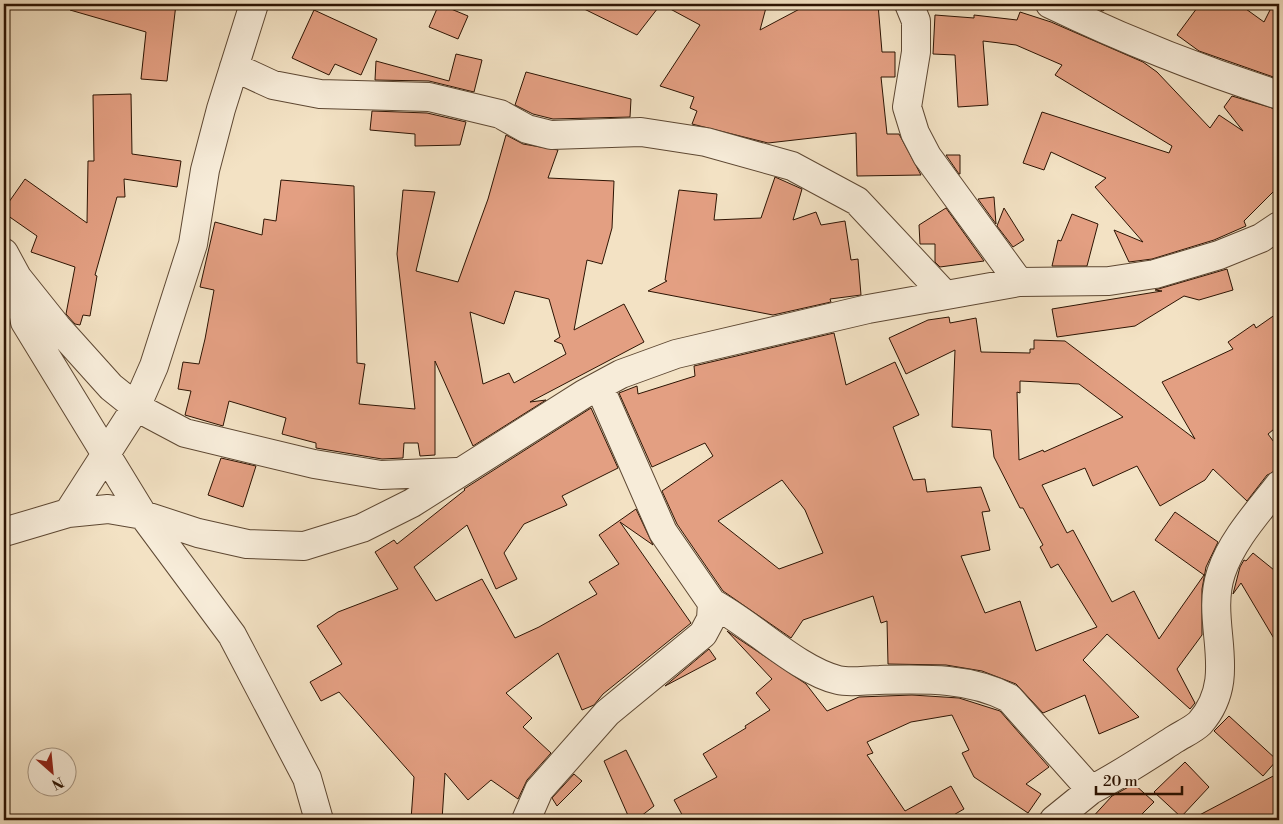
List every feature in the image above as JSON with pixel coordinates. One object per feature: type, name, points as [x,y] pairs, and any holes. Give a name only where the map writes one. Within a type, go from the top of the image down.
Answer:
[{"type":"street","points":[[68,513],[136,407],[170,322],[190,253],[205,170],[234,66],[254,4]]},
{"type":"street","points":[[909,4],[916,21],[916,52],[907,107],[915,132],[927,156],[1019,282]]},
{"type":"street","points":[[1050,4],[1135,43],[1226,78],[1279,95]]},
{"type":"street","points":[[234,66],[272,86],[320,94],[429,97],[500,114],[527,129],[551,135],[642,132],[706,142],[792,166],[857,201],[945,295]]},
{"type":"street","points":[[4,532],[68,513],[108,509],[143,515],[198,533],[247,544],[304,546],[362,528],[412,503],[460,471],[599,386],[621,374],[676,354],[742,337],[945,295],[1019,282],[1109,281],[1155,274],[1219,255],[1261,238],[1279,226]]},
{"type":"street","points":[[4,253],[17,277],[57,327],[111,387],[136,407],[185,433],[314,464],[381,475],[460,471]]},
{"type":"street","points":[[17,277],[25,322],[143,515],[232,635],[307,778],[319,820]]},
{"type":"street","points":[[599,386],[664,532],[712,603],[735,615],[817,674],[840,681],[946,679],[994,690],[1009,698],[1091,790]]},
{"type":"street","points":[[1054,820],[1091,790],[1123,773],[1200,723],[1218,693],[1222,665],[1215,605],[1221,573],[1235,543],[1279,485]]},
{"type":"street","points":[[526,820],[539,790],[607,714],[704,634],[711,619],[712,603]]},
{"type":"building","points":[[71,4],[176,4],[167,81],[141,79],[146,32],[70,10]]},
{"type":"building","points":[[439,4],[468,16],[458,39],[429,27]]},
{"type":"building","points":[[574,4],[661,4],[637,35]]},
{"type":"building","points":[[661,4],[767,4],[760,30],[809,4],[878,4],[882,52],[895,52],[895,77],[881,77],[887,134],[899,134],[921,175],[857,176],[856,133],[768,143],[692,124],[697,111],[690,108],[694,97],[660,86],[700,25]]},
{"type":"building","points":[[1086,4],[1111,4],[1103,11]]},
{"type":"building","points":[[1200,4],[1239,4],[1264,22],[1273,4],[1279,4],[1279,79],[1199,51],[1177,35]]},
{"type":"building","points":[[314,10],[377,39],[361,75],[335,64],[329,75],[292,58]]},
{"type":"building","points":[[1020,12],[1051,22],[1143,62],[1157,72],[1210,128],[1219,115],[1243,131],[1224,107],[1232,96],[1279,110],[1279,186],[1244,221],[1246,226],[1214,240],[1152,259],[1129,262],[1114,230],[1143,242],[1095,187],[1106,178],[1051,152],[1044,170],[1023,163],[1042,112],[1169,153],[1172,146],[1055,75],[1062,65],[1016,45],[983,41],[988,105],[958,107],[955,55],[933,54],[935,15],[974,18],[974,15],[1017,20]]},
{"type":"building","points":[[456,54],[482,60],[474,92],[429,81],[375,80],[376,61],[449,81]]},
{"type":"building","points":[[526,72],[631,99],[630,117],[553,119],[533,114],[515,105]]},
{"type":"building","points":[[131,94],[132,154],[181,161],[177,187],[124,179],[125,197],[117,197],[95,275],[97,276],[90,316],[83,315],[80,325],[75,324],[66,314],[75,267],[31,252],[37,236],[4,213],[4,209],[25,179],[87,223],[88,161],[94,161],[93,95]]},
{"type":"building","points":[[372,111],[427,113],[466,122],[460,145],[415,146],[415,134],[370,130]]},
{"type":"building","points":[[506,135],[523,144],[558,150],[548,178],[614,181],[612,228],[602,264],[587,260],[574,330],[624,304],[644,342],[530,402],[546,400],[473,446],[435,361],[435,455],[420,456],[418,443],[404,443],[403,458],[382,459],[316,448],[316,443],[282,434],[286,418],[229,401],[223,426],[185,415],[191,391],[178,389],[183,362],[199,364],[205,339],[214,290],[200,287],[215,222],[262,235],[264,219],[276,221],[281,180],[354,186],[357,363],[365,364],[359,404],[415,409],[397,254],[403,190],[435,192],[416,271],[458,282],[488,199]],"holes":[[[515,291],[549,299],[560,337],[554,341],[562,344],[566,354],[514,383],[509,373],[483,384],[470,312],[504,324]]]},
{"type":"building","points":[[946,155],[960,155],[960,174],[959,174]]},
{"type":"building","points":[[775,177],[802,189],[793,220],[816,212],[821,225],[845,221],[851,260],[858,259],[861,295],[830,299],[831,302],[773,315],[648,291],[667,281],[665,280],[679,190],[717,194],[714,220],[761,218]]},
{"type":"building","points":[[994,197],[996,224],[978,199]]},
{"type":"building","points":[[946,208],[984,261],[940,267],[935,262],[935,244],[920,244],[919,225]]},
{"type":"building","points":[[1004,208],[1024,240],[1013,247],[997,226]]},
{"type":"building","points":[[1072,214],[1098,224],[1087,266],[1052,266],[1058,240],[1061,241]]},
{"type":"building","points":[[1227,269],[1233,290],[1199,300],[1184,296],[1135,326],[1057,337],[1052,309],[1162,291],[1155,290]]},
{"type":"building","points":[[1279,312],[1279,425],[1268,434],[1279,449],[1279,470],[1267,475],[1247,501],[1213,469],[1205,480],[1160,506],[1137,466],[1093,486],[1085,468],[1042,485],[1067,533],[1073,530],[1112,602],[1134,591],[1159,639],[1204,575],[1155,540],[1175,512],[1218,542],[1206,567],[1202,589],[1202,635],[1177,669],[1195,703],[1190,709],[1107,634],[1083,660],[1139,717],[1099,734],[1085,695],[1043,713],[1016,684],[982,671],[946,665],[888,664],[887,621],[881,623],[873,596],[803,620],[791,638],[723,591],[677,524],[662,491],[713,456],[705,443],[652,467],[619,393],[637,386],[638,394],[695,376],[694,366],[834,333],[846,385],[895,362],[919,415],[893,427],[913,480],[925,479],[927,492],[981,487],[990,511],[982,512],[990,550],[961,556],[985,613],[1020,601],[1036,651],[1097,627],[1058,564],[1051,568],[1040,547],[1043,545],[1023,508],[1020,508],[994,457],[991,430],[952,427],[955,350],[906,374],[889,338],[928,320],[949,317],[950,323],[976,318],[981,352],[1030,353],[1030,349],[1034,349],[1034,340],[1065,341],[1195,439],[1162,382],[1233,349],[1228,342],[1254,324],[1256,328]],"holes":[[[1020,381],[1079,384],[1123,417],[1044,452],[1043,450],[1019,460],[1017,392],[1020,393]],[[782,480],[805,510],[823,553],[779,569],[718,521]]]},
{"type":"building","points":[[591,408],[618,468],[562,496],[567,505],[524,524],[504,553],[517,579],[496,589],[467,525],[414,567],[436,601],[482,579],[515,638],[539,627],[597,594],[589,582],[619,564],[599,535],[636,509],[653,545],[620,522],[691,623],[603,694],[594,705],[582,710],[558,653],[506,693],[532,718],[523,727],[551,753],[527,780],[518,799],[491,780],[468,800],[445,773],[442,820],[411,820],[414,777],[339,692],[321,701],[310,682],[342,664],[317,626],[338,612],[398,589],[375,552],[394,540],[397,544],[464,489]]},
{"type":"building","points":[[221,458],[256,466],[243,507],[208,495]]},
{"type":"building","points":[[1253,553],[1279,574],[1279,647],[1241,583],[1233,594],[1240,567],[1244,560],[1246,561]]},
{"type":"building","points":[[727,631],[806,684],[827,711],[859,697],[912,695],[959,698],[1000,711],[1049,767],[1026,784],[1041,794],[1028,813],[974,777],[962,753],[969,750],[952,715],[911,722],[867,742],[873,753],[867,755],[905,811],[951,786],[964,809],[945,820],[685,820],[674,800],[717,777],[703,754],[746,728],[745,726],[770,710],[756,693],[772,679]]},
{"type":"building","points":[[709,649],[716,659],[665,686]]},
{"type":"building","points":[[1229,716],[1277,760],[1263,776],[1214,731]]},
{"type":"building","points":[[626,750],[654,806],[636,820],[630,820],[604,761]]},
{"type":"building","points":[[1185,762],[1209,787],[1181,817],[1154,792]]},
{"type":"building","points":[[1279,773],[1279,820],[1190,820]]},
{"type":"building","points":[[574,774],[582,781],[557,806],[552,798]]},
{"type":"building","points":[[1134,784],[1154,802],[1136,820],[1090,820],[1112,796]]}]
